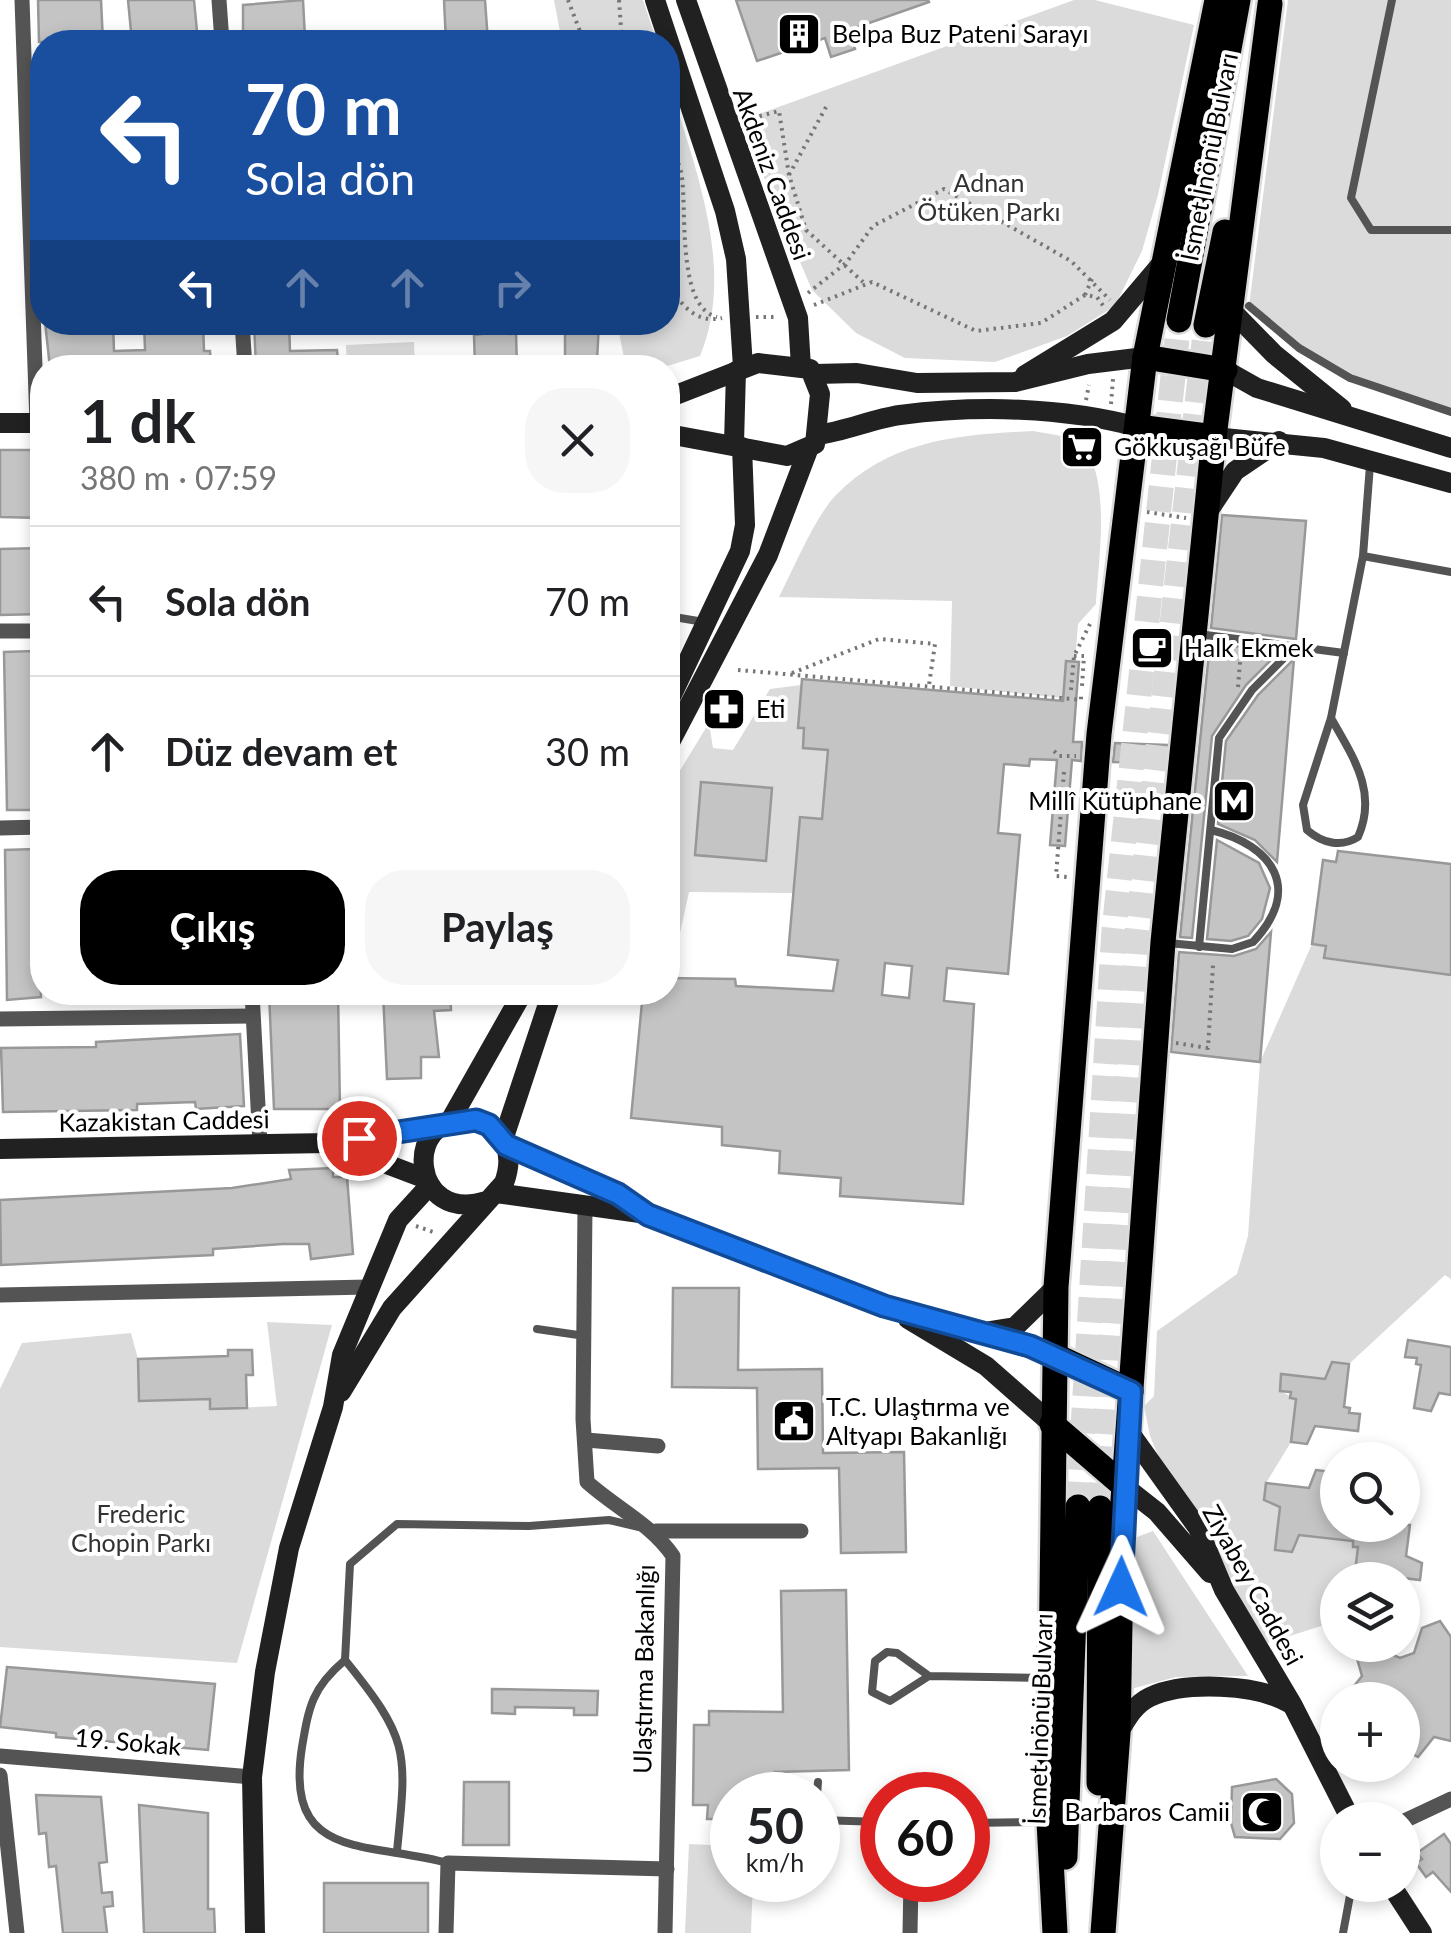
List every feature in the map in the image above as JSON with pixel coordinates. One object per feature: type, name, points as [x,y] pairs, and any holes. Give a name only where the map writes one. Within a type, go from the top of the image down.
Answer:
[{"type":"main road","name":"Akdeniz Caddesi","points":[[655,0],[665,30]]},
{"type":"main road","name":"Akdeniz Caddesi","points":[[686,0],[798,318],[808,370]]},
{"type":"main road","points":[[1054,1933],[1049,1822],[1056,1287],[1099,734],[1145,357],[1217,0]]},
{"type":"main road","name":"İsmet İnönü Bulvarı","points":[[1179,320],[1238,0]]},
{"type":"main road","points":[[1101,1933],[1118,1733],[1124,1486],[1162,942],[1194,634],[1196,517],[1239,307],[1270,2]]},
{"type":"main road","name":"İsmet İnönü Bulvarı","points":[[1206,325],[1270,2]]},
{"type":"main road","name":"Akdeniz Caddesi","points":[[680,74],[726,211],[736,260],[739,369]]},
{"type":"main road","points":[[1015,382],[1113,321],[1164,262]]},
{"type":"main road","points":[[1239,307],[1274,354],[1351,416]]},
{"type":"main road","points":[[680,393],[758,363],[857,373],[917,384],[1015,382],[1088,364],[1145,357],[1225,370],[1257,388],[1451,448]]},
{"type":"main road","points":[[680,679],[740,550],[745,525],[738,445],[739,369]]},
{"type":"main road","points":[[680,723],[768,555],[813,443],[820,394],[808,370]]},
{"type":"main road","points":[[680,436],[788,456],[813,443],[896,416],[990,410],[1086,416],[1214,438],[1279,440],[1370,458],[1451,483]]},
{"type":"main road","points":[[0,423],[30,423]]},
{"type":"main road","points":[[1196,517],[1234,471],[1279,440]]},
{"type":"main road","points":[[256,1933],[252,1777],[265,1672],[290,1548],[332,1407],[342,1355],[398,1220],[428,1182],[424,1152],[515,1005]]},
{"type":"main road","points":[[332,1407],[392,1308],[491,1197],[508,1170],[504,1143],[548,1005]]},
{"type":"main road","points":[[444,1125],[476,1120],[504,1143],[618,1194],[648,1215]]},
{"type":"main road","name":"Kazakistan Caddesi","points":[[0,1149],[330,1142],[444,1125]]},
{"type":"main road","points":[[330,1142],[428,1182],[445,1200],[458,1205],[491,1197],[648,1215],[884,1306],[1056,1356],[1131,1392]]},
{"type":"main road","points":[[981,1332],[1014,1327],[1056,1287]]},
{"type":"main road","points":[[884,1306],[986,1366],[1157,1512],[1224,1590]]},
{"type":"main road","name":"Ziyabey Caddesi","points":[[1130,1433],[1198,1528],[1224,1590],[1292,1704],[1342,1802]]},
{"type":"main road","name":"İsmet İnönü Bulvarı","points":[[1062,1933],[1089,1507],[1101,1933]]},
{"type":"main road","points":[[1118,1733],[1132,1709],[1151,1696],[1175,1691],[1268,1690],[1292,1704]]},
{"type":"main road","points":[[1401,1902],[1422,1933]]},
{"type":"street","points":[[22,0],[30,188]]},
{"type":"street","points":[[219,0],[221,30]]},
{"type":"street","points":[[0,631],[30,631]]},
{"type":"street","points":[[0,828],[30,827]]},
{"type":"street","points":[[252,1005],[260,1144]]},
{"type":"street","points":[[0,1019],[252,1016]]},
{"type":"street","name":"Ulaştırma Bakanlığı","points":[[584,1206],[587,1482],[619,1510],[656,1531],[672,1556],[665,1933]]},
{"type":"street","points":[[0,1295],[368,1287]]},
{"type":"street","points":[[586,1440],[658,1446]]},
{"type":"street","points":[[656,1531],[801,1531]]},
{"type":"street","name":"19. Sokak","points":[[0,1756],[252,1777]]},
{"type":"street","points":[[0,1775],[18,1933]]},
{"type":"street","points":[[1420,1814],[1451,1799]]},
{"type":"street","points":[[446,1933],[448,1864],[666,1868]]},
{"type":"street","points":[[910,1933],[911,1902]]},
{"type":"lane","points":[[1392,0],[1350,198],[1371,230],[1451,230]]},
{"type":"lane","points":[[1239,307],[1350,378],[1451,412]]},
{"type":"lane","points":[[1331,718],[1354,759],[1368,802],[1358,837],[1348,843],[1316,838],[1306,830],[1303,818],[1331,718],[1363,556],[1370,458]]},
{"type":"lane","points":[[1363,556],[1451,572]]},
{"type":"lane","points":[[680,618],[708,623]]},
{"type":"lane","points":[[1194,634],[1344,652]]},
{"type":"lane","points":[[1199,948],[1220,738],[1252,690],[1296,646]]},
{"type":"lane","points":[[1162,942],[1232,948],[1253,942],[1277,903],[1279,879],[1264,855],[1237,836],[1211,830]]},
{"type":"lane","points":[[536,1330],[586,1336]]},
{"type":"lane","points":[[448,1864],[331,1837],[307,1820],[299,1795],[310,1700],[345,1660],[350,1564],[397,1524],[530,1526],[609,1520],[656,1531]]},
{"type":"lane","points":[[930,1676],[890,1701],[872,1692],[875,1661],[887,1652],[897,1654],[930,1676],[1052,1678]]},
{"type":"lane","points":[[345,1660],[380,1704],[403,1749],[397,1851]]},
{"type":"lane","points":[[990,1823],[1049,1822]]},
{"type":"lane","points":[[1343,1933],[1349,1902]]},
{"type":"lane","points":[[1346,1918],[1352,1933]]},
{"type":"path","points":[[568,0],[579,30]]},
{"type":"path","points":[[619,0],[621,30]]},
{"type":"path","points":[[789,175],[826,107]]},
{"type":"path","points":[[727,124],[779,111],[789,175],[806,230],[863,282],[976,331],[1041,323],[1085,295],[1092,279]]},
{"type":"path","points":[[680,169],[684,251],[700,305],[710,315],[722,318],[710,321],[685,309],[680,302]]},
{"type":"path","points":[[808,293],[846,264],[873,226],[944,189],[1071,261],[1115,306]]},
{"type":"path","points":[[814,305],[863,282]]},
{"type":"path","points":[[1085,295],[1097,297],[1108,314]]},
{"type":"path","points":[[753,317],[779,317]]},
{"type":"path","points":[[1085,405],[1089,384]]},
{"type":"path","points":[[1142,511],[1196,517]]},
{"type":"path","points":[[1070,690],[1074,656],[1084,629],[1095,620]]},
{"type":"path","points":[[788,674],[879,639],[935,644],[929,684]]},
{"type":"path","points":[[1238,688],[1241,650]]},
{"type":"path","points":[[738,670],[1081,700],[1084,656],[1074,656]]},
{"type":"path","points":[[1064,772],[1056,876],[1088,878]]},
{"type":"path","points":[[1165,1042],[1208,1048],[1213,964]]},
{"type":"path","points":[[412,1224],[436,1234]]},
{"type":"green space","points":[[554,0],[643,0],[653,30],[560,30]]},
{"type":"green space","name":"Adnan Ötüken Parkı","points":[[1074,0],[1095,0],[1194,25],[1158,195],[1142,251],[1115,306],[1067,336],[995,362],[905,358],[856,333],[812,290],[740,121]]},
{"type":"green space","points":[[1288,0],[1451,0],[1451,412],[1350,378],[1299,348],[1249,306]]},
{"type":"green space","points":[[680,117],[699,180],[713,252],[710,322],[700,356],[680,362],[680,355],[624,355],[619,335],[680,335]]},
{"type":"green space","points":[[414,342],[415,355],[346,355],[346,345]]},
{"type":"green space","points":[[1033,431],[1079,443],[1090,457],[1100,496],[1096,604],[1078,624],[1072,699],[950,686],[952,601],[779,597],[835,496],[879,462],[902,451],[952,438]]},
{"type":"green space","points":[[801,685],[798,727],[804,728],[803,747],[841,751],[843,821],[801,817],[794,893],[689,892],[680,933],[680,770],[709,723],[713,748],[733,750],[770,689]]},
{"type":"green space","points":[[1312,944],[1326,946],[1324,959],[1451,975],[1451,1279],[1445,1275],[1349,1364],[1333,1362],[1325,1379],[1281,1375],[1280,1391],[1296,1399],[1291,1442],[1266,1483],[1264,1499],[1280,1507],[1275,1550],[1291,1552],[1299,1535],[1320,1537],[1320,1542],[1353,1542],[1353,1547],[1358,1547],[1356,1562],[1320,1562],[1320,1626],[1255,1647],[1213,1587],[1150,1436],[1144,1406],[1154,1396],[1157,1331],[1237,1274],[1248,1236],[1260,1062]]},
{"type":"green space","name":"Frederic Chopin Parkı","points":[[267,1322],[332,1325],[237,1663],[0,1647],[0,1389],[22,1343],[131,1333],[138,1359],[140,1401],[210,1399],[211,1409],[277,1406]]},
{"type":"green space","points":[[1153,1531],[1248,1676],[1176,1677],[1127,1690],[1132,1539]]},
{"type":"green space","points":[[689,1844],[710,1845],[710,1902],[752,1902],[751,1933],[685,1933]]},
{"type":"building","points":[[38,0],[101,0],[102,30],[39,30]]},
{"type":"building","points":[[128,0],[194,0],[197,30],[131,30]]},
{"type":"building","points":[[303,0],[305,30],[243,30],[243,5]]},
{"type":"building","points":[[444,0],[485,0],[487,30],[445,30]]},
{"type":"building","name":"Belpa Buz Pateni Sarayı","points":[[736,0],[929,2],[849,30],[855,49],[831,57],[825,38],[757,61]]},
{"type":"building","points":[[46,335],[113,335],[114,351],[145,350],[144,335],[203,335],[204,351],[210,351],[210,355],[49,355]]},
{"type":"building","points":[[255,335],[289,335],[290,351],[337,350],[338,355],[255,355]]},
{"type":"building","points":[[474,335],[516,335],[517,355],[475,355]]},
{"type":"building","points":[[565,335],[598,335],[597,355],[565,355]]},
{"type":"building","points":[[0,450],[30,450],[30,518],[0,517]]},
{"type":"building","points":[[1222,515],[1306,521],[1296,639],[1211,628]]},
{"type":"building","points":[[30,548],[30,614],[0,615],[0,549]]},
{"type":"building","points":[[1210,643],[1279,652],[1246,685],[1212,736],[1192,938],[1180,937]]},
{"type":"building","points":[[30,651],[30,810],[7,810],[4,652]]},
{"type":"building","points":[[1294,659],[1277,862],[1255,840],[1218,824],[1226,741],[1258,695]]},
{"type":"building","points":[[1066,661],[1079,662],[1073,742],[1082,742],[1081,761],[1072,760],[1065,846],[1050,845],[1057,760],[1030,759],[1029,766],[1004,764],[998,833],[1020,835],[1008,974],[947,968],[944,1001],[974,1004],[963,1204],[840,1196],[841,1178],[779,1173],[780,1151],[722,1145],[722,1127],[631,1118],[642,1005],[680,1005],[680,978],[735,979],[736,986],[833,991],[838,960],[788,955],[800,817],[822,819],[828,750],[803,748],[804,728],[798,728],[802,679],[1063,701]],"holes":[[[885,963],[912,966],[909,998],[882,995]]]},
{"type":"building","points":[[1115,743],[1167,745],[1165,763],[1113,762]]},
{"type":"building","points":[[701,782],[772,788],[766,861],[695,855]]},
{"type":"building","points":[[1217,840],[1259,863],[1270,888],[1262,919],[1248,936],[1231,941],[1207,939]]},
{"type":"building","points":[[30,849],[30,998],[7,1000],[5,850]]},
{"type":"building","points":[[1338,851],[1451,864],[1451,975],[1324,958],[1326,946],[1312,944],[1323,860],[1336,862]]},
{"type":"building","points":[[1271,932],[1260,1062],[1171,1052],[1179,952],[1234,956],[1256,949]]},
{"type":"building","points":[[270,1005],[338,1005],[340,1109],[274,1109]]},
{"type":"building","points":[[384,1005],[451,1005],[451,1010],[434,1011],[439,1057],[421,1057],[421,1078],[387,1079]]},
{"type":"building","points":[[240,1034],[244,1106],[196,1109],[195,1102],[137,1104],[137,1110],[3,1112],[1,1048],[96,1047],[96,1042]]},
{"type":"building","points":[[333,1168],[333,1177],[347,1177],[353,1254],[311,1259],[309,1244],[283,1244],[213,1249],[213,1255],[1,1265],[0,1200],[232,1188],[291,1179],[289,1170]]},
{"type":"building","points":[[673,1288],[739,1288],[738,1370],[822,1369],[823,1453],[904,1452],[906,1552],[841,1553],[839,1468],[758,1469],[757,1388],[672,1387]]},
{"type":"building","points":[[1408,1340],[1451,1347],[1451,1395],[1439,1393],[1431,1411],[1414,1408],[1421,1365],[1416,1364],[1417,1358],[1405,1357]]},
{"type":"building","points":[[228,1350],[252,1350],[253,1375],[246,1375],[247,1408],[210,1409],[210,1399],[139,1401],[138,1359],[228,1356]]},
{"type":"building","points":[[1332,1362],[1349,1364],[1344,1407],[1350,1408],[1349,1413],[1360,1414],[1358,1431],[1315,1426],[1307,1444],[1291,1442],[1296,1399],[1290,1398],[1291,1392],[1280,1391],[1281,1374],[1325,1379]]},
{"type":"building","points":[[1316,1470],[1320,1470],[1320,1537],[1299,1535],[1292,1552],[1275,1550],[1280,1507],[1264,1500],[1266,1483],[1309,1488]]},
{"type":"building","points":[[1353,1542],[1408,1542],[1406,1556],[1420,1562],[1356,1562],[1358,1547],[1353,1547]]},
{"type":"building","points":[[846,1590],[849,1770],[710,1772],[710,1819],[707,1819],[708,1805],[693,1805],[694,1725],[709,1725],[709,1711],[783,1712],[781,1591]]},
{"type":"building","points":[[1440,1621],[1451,1637],[1451,1741],[1434,1737],[1420,1754],[1420,1682],[1357,1682],[1362,1676],[1358,1662],[1420,1662],[1422,1628]]},
{"type":"building","points":[[7,1667],[215,1684],[208,1750],[56,1737],[56,1733],[0,1727]]},
{"type":"building","points":[[492,1689],[598,1691],[597,1715],[574,1715],[574,1708],[515,1707],[515,1714],[492,1713]]},
{"type":"building","name":"Barbaros Camii","points":[[1276,1779],[1292,1794],[1294,1823],[1280,1839],[1235,1837],[1231,1823],[1232,1787]]},
{"type":"building","points":[[464,1782],[509,1782],[509,1845],[463,1845]]},
{"type":"building","points":[[36,1795],[101,1797],[107,1862],[99,1863],[102,1893],[112,1892],[113,1906],[104,1907],[107,1933],[63,1933],[56,1866],[49,1867],[46,1833],[39,1834]]},
{"type":"building","points":[[139,1805],[208,1813],[208,1909],[214,1909],[215,1933],[144,1933]]},
{"type":"building","points":[[1444,1834],[1451,1844],[1451,1892],[1433,1872],[1426,1877],[1420,1869],[1420,1851]]},
{"type":"building","points":[[324,1883],[428,1883],[428,1933],[324,1933]]},
{"type":"tunnel","points":[[1078,1507],[1114,930],[1179,320]]},
{"type":"tunnel","points":[[1100,1508],[1137,932],[1206,325]]},
{"type":"place","name":"Belpa Buz Pateni Sarayı","points":[[799,34]]},
{"type":"place","name":"Gökkuşağı Büfe","points":[[1082,447]]},
{"type":"place","name":"Halk Ekmek","points":[[1152,648]]},
{"type":"place","name":"Eti","points":[[724,709]]},
{"type":"place","name":"Millî Kütüphane","points":[[1234,801]]},
{"type":"place","name":"T.C. Ulaştırma ve Altyapı Bakanlığı","points":[[794,1421]]},
{"type":"place","name":"Barbaros Camii","points":[[1262,1812]]},
{"type":"route","points":[[359,1138],[438,1128],[463,1118],[476,1120],[489,1125],[506,1145],[618,1194],[648,1215],[884,1306],[1030,1346],[1131,1392],[1121,1587]]}]
